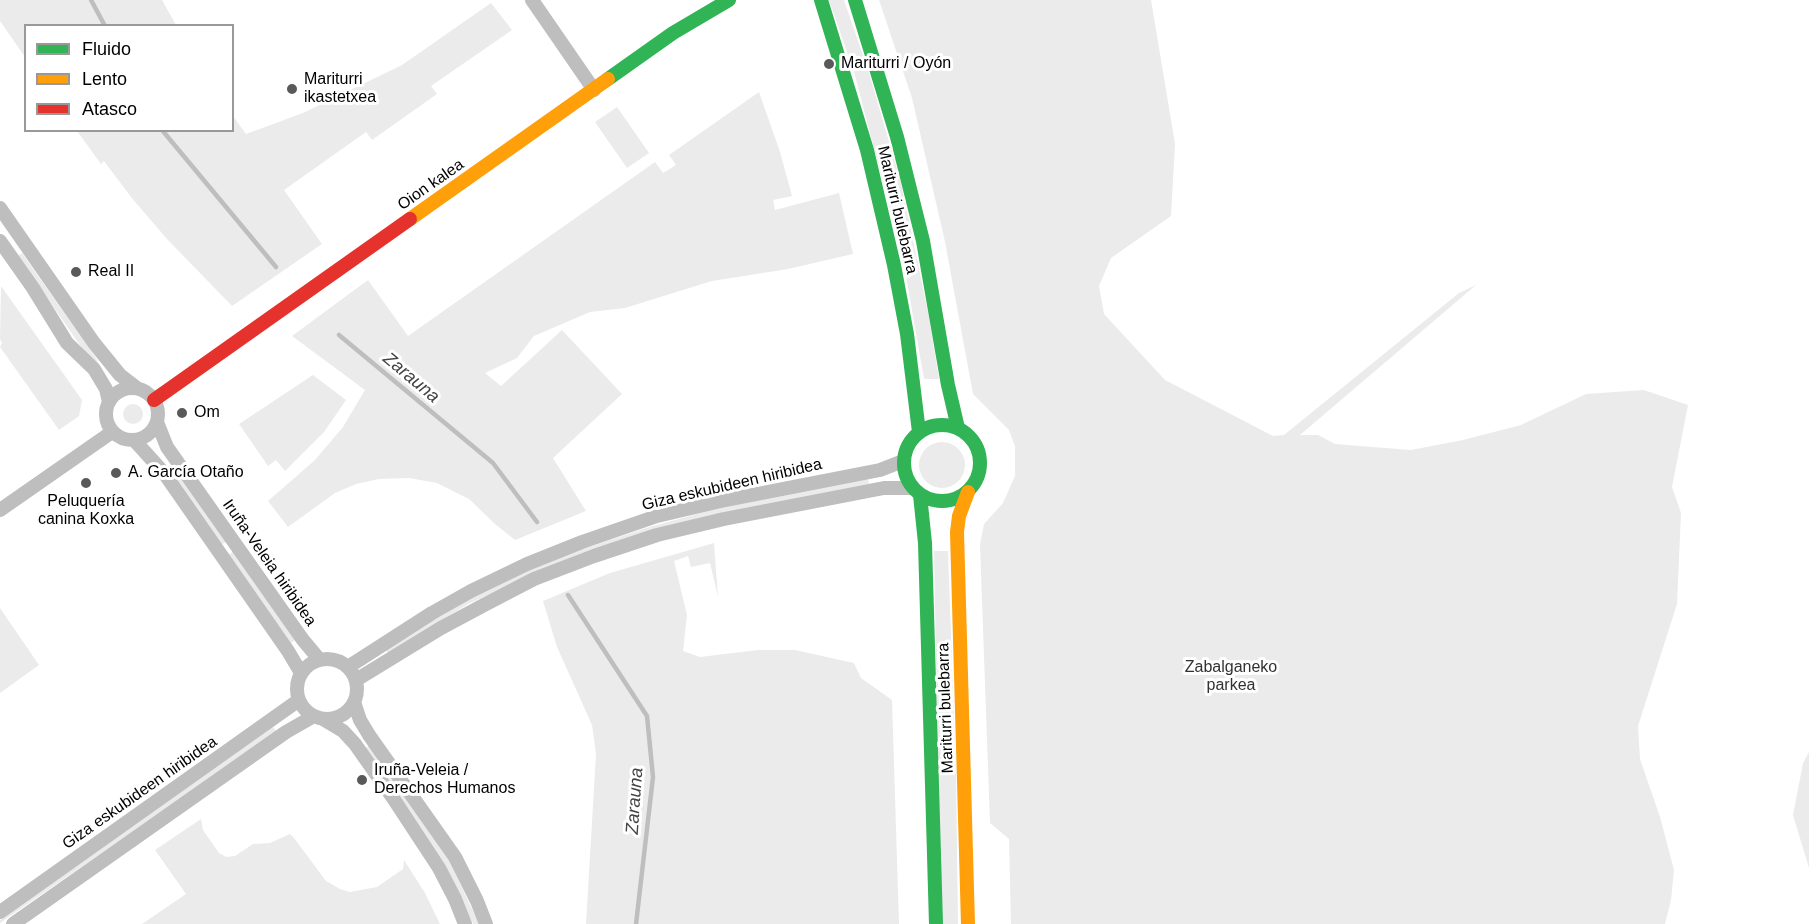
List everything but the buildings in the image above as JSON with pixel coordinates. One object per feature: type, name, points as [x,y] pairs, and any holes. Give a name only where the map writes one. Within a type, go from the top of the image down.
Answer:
[{"type":"main road","name":"Oion kalea","points":[[154,400],[673,33],[729,0]]},
{"type":"main road","name":"Mariturri bulebarra","points":[[821,0],[867,150],[894,265],[911,356],[920,432]]},
{"type":"main road","name":"Mariturri bulebarra","points":[[855,0],[878,68],[923,241],[948,385],[958,428]]},
{"type":"main road","points":[[945,424],[958,428],[969,435],[976,445],[980,457],[978,476],[968,492],[953,500],[936,501],[916,491],[905,475],[903,461],[906,449],[911,440],[920,432],[932,426],[945,424]]},
{"type":"main road","name":"Mariturri bulebarra","points":[[916,491],[925,543],[936,924]]},
{"type":"main road","name":"Mariturri bulebarra","points":[[968,492],[959,516],[957,531],[968,924]]},
{"type":"street","points":[[532,0],[594,90]]},
{"type":"street","points":[[0,208],[94,343],[120,375],[137,388]]},
{"type":"street","points":[[0,241],[67,343],[94,369],[106,389],[109,402]]},
{"type":"street","points":[[137,388],[144,390],[154,400],[158,411],[157,422],[144,438],[123,439],[112,432],[107,423],[106,412],[109,402],[116,394],[126,389],[137,388]]},
{"type":"street","name":"Iruña-Veleia hiribidea","points":[[157,422],[167,447],[303,640],[319,659]]},
{"type":"street","points":[[0,510],[112,432]]},
{"type":"street","points":[[134,440],[164,473],[301,673]]},
{"type":"street","name":"Giza eskubideen hiribidea","points":[[348,667],[471,591],[527,564],[582,542],[657,516],[880,470],[903,461]]},
{"type":"street","name":"Giza eskubideen hiribidea","points":[[356,680],[441,627],[534,579],[657,535],[724,519],[884,488],[916,491]]},
{"type":"street","points":[[319,718],[336,718],[346,712],[354,702],[357,691],[356,680],[348,667],[329,658],[319,659],[309,664],[301,673],[297,691],[299,700],[308,712],[319,718],[343,731],[355,744],[439,868],[465,924]]},
{"type":"street","name":"Giza eskubideen hiribidea","points":[[0,912],[299,700]]},
{"type":"street","points":[[354,702],[360,720],[369,735],[455,857],[486,924]]},
{"type":"street","name":"Giza eskubideen hiribidea","points":[[14,924],[286,732],[319,718]]},
{"type":"green space","points":[[0,0],[162,0],[175,24],[24,24],[24,56],[0,21]]},
{"type":"green space","points":[[829,0],[844,0],[869,73],[901,183],[928,312],[939,379],[924,379],[903,259],[854,72]]},
{"type":"green space","name":"Zabalganeko parkea","points":[[879,0],[1151,0],[1175,144],[1171,216],[1111,258],[1099,286],[1104,314],[1165,380],[1273,436],[1284,435],[1459,293],[1476,285],[1300,435],[1318,435],[1335,444],[1411,450],[1521,425],[1586,394],[1644,390],[1688,405],[1672,487],[1681,513],[1677,604],[1638,726],[1640,759],[1660,817],[1674,870],[1671,900],[1665,924],[1011,924],[1009,839],[990,823],[980,545],[984,524],[1003,503],[1015,476],[1015,446],[1009,430],[973,394],[945,242],[912,98]]},
{"type":"green space","points":[[491,3],[512,30],[431,86],[437,94],[372,140],[366,132],[284,190],[322,244],[232,306],[167,239],[104,161],[101,164],[78,132],[234,132],[234,117],[246,134],[303,113],[402,65]]},
{"type":"green space","points":[[759,92],[780,152],[792,196],[773,200],[775,210],[839,193],[853,254],[788,269],[712,281],[625,308],[590,312],[534,336],[517,358],[485,373],[501,386],[562,330],[622,394],[553,458],[586,511],[515,540],[469,499],[437,483],[409,478],[379,479],[356,484],[335,493],[288,527],[268,501],[315,460],[343,427],[365,390],[292,336],[368,280],[408,336],[655,162],[663,173],[676,165],[669,155]]},
{"type":"green space","points":[[617,107],[649,153],[627,168],[595,122]]},
{"type":"green space","points":[[22,253],[98,361],[93,364],[18,256]]},
{"type":"green space","points":[[1,286],[82,400],[79,416],[59,430],[0,347],[2,343],[0,339]]},
{"type":"green space","points":[[313,375],[346,400],[324,432],[285,471],[276,460],[268,466],[239,424]]},
{"type":"green space","points":[[129,404],[137,404],[143,410],[143,418],[137,424],[129,424],[123,418],[123,410]]},
{"type":"green space","points":[[947,442],[959,448],[964,456],[964,474],[959,482],[951,487],[937,488],[929,485],[922,478],[919,460],[922,452],[929,445]]},
{"type":"green space","points":[[176,470],[226,542],[221,545],[170,474]]},
{"type":"green space","points":[[868,479],[869,484],[707,516],[648,532],[527,577],[468,604],[388,653],[384,648],[475,595],[527,570],[580,550],[704,512],[775,495]]},
{"type":"green space","points":[[714,543],[718,597],[710,563],[691,567],[688,556],[674,561],[687,615],[683,651],[700,657],[758,650],[795,650],[854,663],[861,678],[892,700],[899,924],[586,924],[596,754],[592,725],[557,647],[543,601],[610,573]]},
{"type":"green space","points":[[934,551],[948,551],[956,776],[958,924],[941,924]]},
{"type":"green space","points":[[233,552],[295,640],[291,643],[228,555]]},
{"type":"green space","points":[[0,608],[39,665],[0,693]]},
{"type":"green space","points":[[273,727],[277,732],[0,923],[0,920]]},
{"type":"green space","points":[[369,745],[449,860],[479,924],[473,924],[444,864],[365,749]]},
{"type":"green space","points":[[1809,752],[1809,868],[1793,815],[1803,763]]},
{"type":"green space","points":[[201,819],[203,830],[219,853],[226,857],[235,856],[253,844],[270,843],[290,834],[326,881],[350,892],[377,887],[403,869],[404,860],[425,893],[440,924],[142,924],[186,894],[155,850]]},
{"type":"waterway","name":"Zarauna","points":[[91,0],[104,24]]},
{"type":"waterway","name":"Zarauna","points":[[164,132],[276,267]]},
{"type":"waterway","name":"Zarauna","points":[[339,335],[493,463],[537,522]]},
{"type":"waterway","name":"Zarauna","points":[[568,595],[647,716],[653,777],[636,924]]},
{"type":"traffic: fast","points":[[608,79],[673,33],[729,0]]},
{"type":"traffic: fast","points":[[821,0],[867,150],[894,265],[907,334],[919,432]]},
{"type":"traffic: fast","points":[[855,0],[897,137],[923,241],[948,385],[958,428]]},
{"type":"traffic: fast","points":[[935,425],[949,425],[963,431],[974,442],[980,456],[980,463],[977,478],[969,490],[949,501],[935,501],[921,495],[910,484],[904,470],[904,456],[910,442],[921,431],[935,425]]},
{"type":"traffic: fast","points":[[920,495],[925,543],[936,924]]},
{"type":"traffic: slow","points":[[410,219],[608,79]]},
{"type":"traffic: slow","points":[[968,492],[959,516],[957,532],[968,924]]},
{"type":"traffic: jam","points":[[154,400],[410,219]]},
{"type":"place","name":"Mariturri / Oyón","points":[[829,64]]},
{"type":"place","name":"Mariturri ikastetxea","points":[[292,89]]},
{"type":"place","name":"Real II","points":[[76,272]]},
{"type":"place","name":"Om","points":[[182,413]]},
{"type":"place","name":"A. García Otaño","points":[[116,473]]},
{"type":"place","name":"Peluquería canina Koxka","points":[[86,483]]},
{"type":"place","name":"Iruña-Veleia / Derechos Humanos","points":[[362,780]]}]
